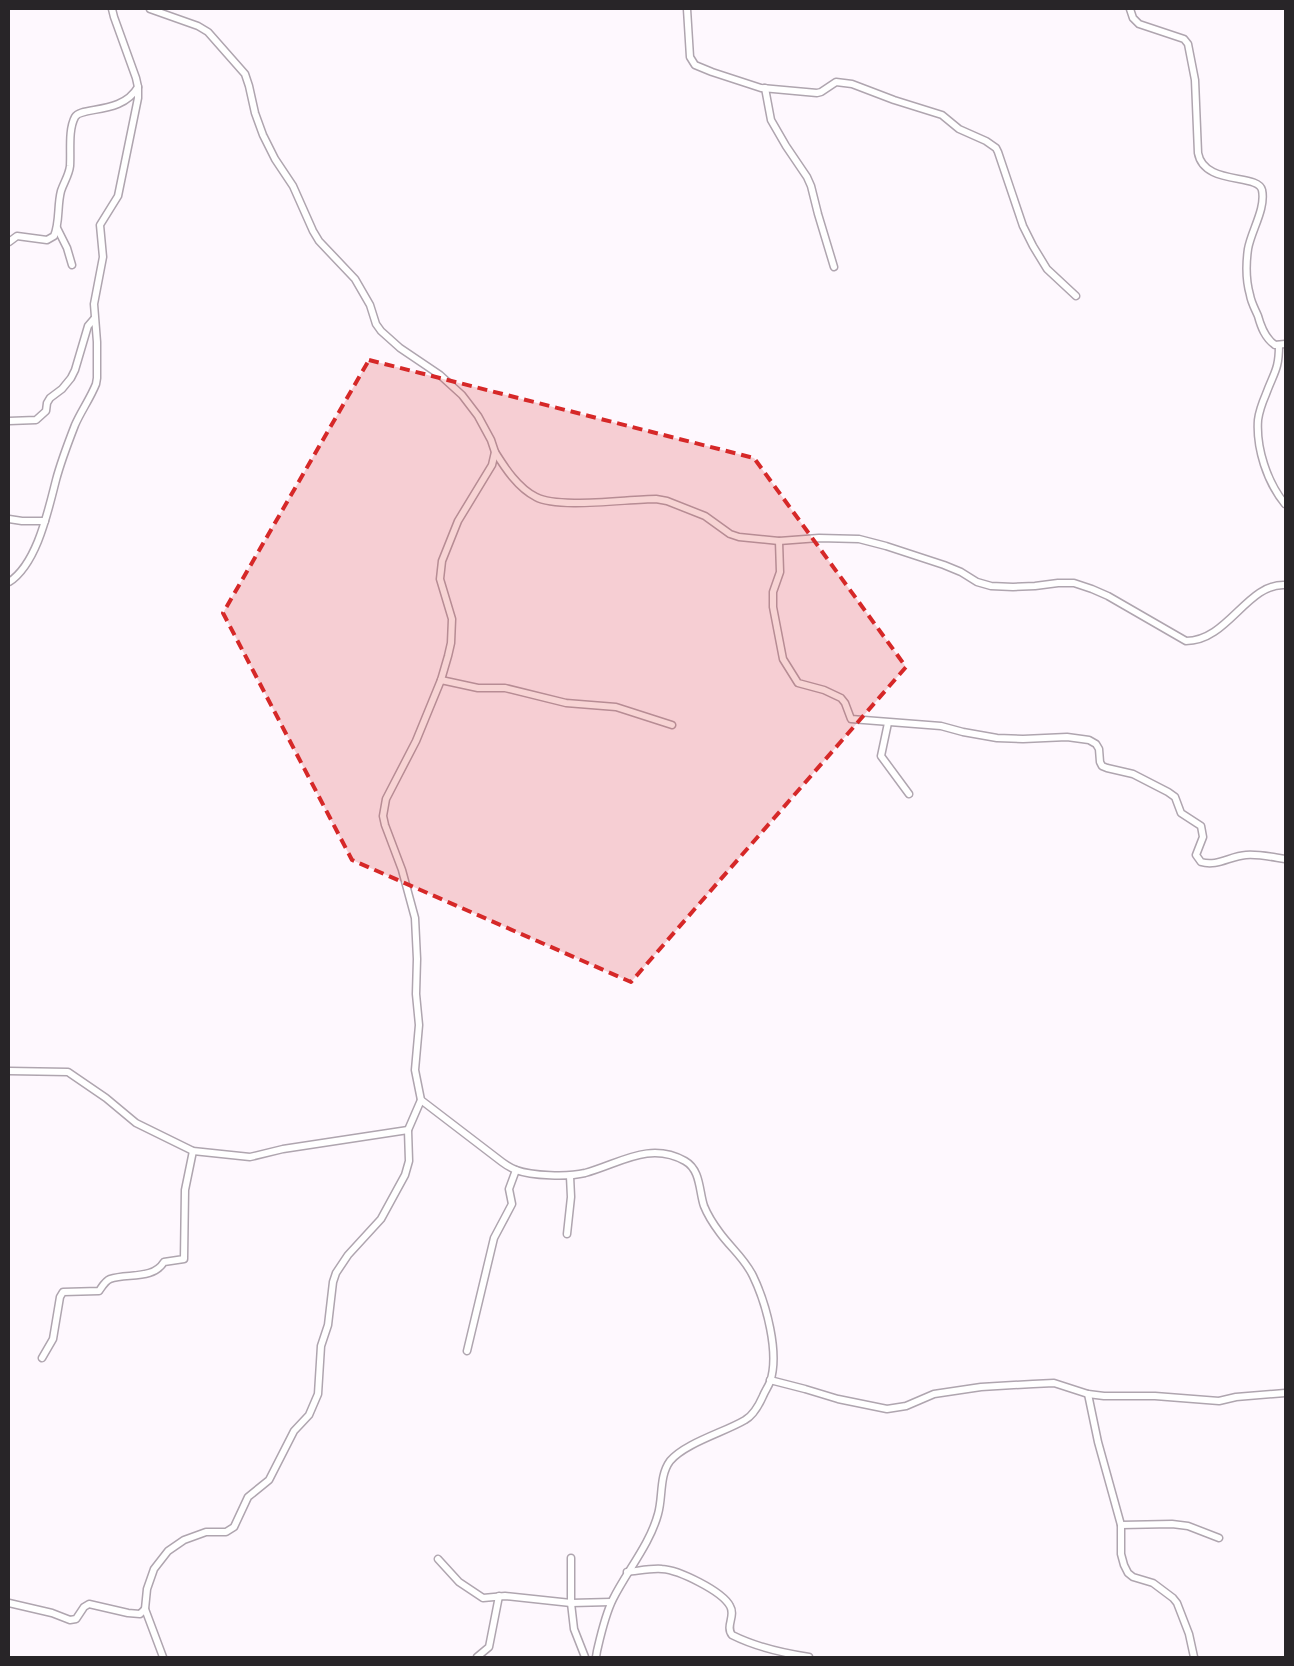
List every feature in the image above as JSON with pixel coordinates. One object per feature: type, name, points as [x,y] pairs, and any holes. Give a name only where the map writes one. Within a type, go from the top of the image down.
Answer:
[{"type":"street","points":[[9,582],[27,564],[45,520],[76,424],[96,384],[97,342],[94,304],[102,257],[100,225],[118,196],[138,98],[138,87],[113,9]]},
{"type":"street","points":[[150,9],[198,26],[208,32],[245,74],[255,113],[263,134],[275,159],[293,186],[319,242],[355,279],[370,306],[376,324],[382,331],[400,348],[440,375],[462,395],[487,432],[494,452],[522,487],[535,497],[544,501],[580,503],[656,499],[668,501],[706,516],[730,534],[739,538],[779,541],[819,538],[859,539],[944,565],[961,572],[977,582],[991,586],[1074,583],[1092,588],[1108,596],[1186,641],[1197,641],[1211,635],[1264,589],[1285,585]]},
{"type":"street","points":[[687,9],[690,57],[695,65],[746,84],[765,88],[821,92],[836,82],[852,84],[942,115],[958,130],[993,145],[998,152],[1023,226],[1033,246],[1047,269],[1076,296]]},
{"type":"street","points":[[1130,9],[1133,18],[1139,24],[1184,39],[1188,44],[1195,80],[1200,163],[1207,170],[1232,179],[1255,182],[1260,185],[1262,190],[1261,206],[1248,251],[1248,284],[1252,304],[1266,337],[1275,345],[1282,345],[1278,367],[1266,393],[1258,418],[1258,439],[1270,478],[1277,494],[1285,504]]},
{"type":"street","points":[[9,236],[50,239],[54,236],[57,228],[61,195],[69,172],[72,126],[76,116],[81,112],[110,108],[117,105],[131,97],[138,87]]},
{"type":"street","points":[[765,88],[770,120],[811,186],[834,267]]},
{"type":"street","points":[[57,228],[67,248],[72,265]]},
{"type":"street","points":[[9,242],[16,236]]},
{"type":"street","points":[[9,422],[36,420],[43,414],[50,398],[62,389],[71,378],[88,326],[94,319]]},
{"type":"street","points":[[163,1657],[145,1609],[145,1599],[150,1579],[161,1558],[175,1546],[193,1536],[206,1532],[226,1532],[234,1527],[248,1497],[269,1480],[294,1430],[309,1415],[318,1394],[321,1346],[328,1325],[336,1273],[348,1255],[381,1220],[405,1175],[409,1161],[408,1130],[421,1100],[414,1059],[419,1025],[416,994],[415,918],[402,870],[385,825],[384,807],[390,788],[416,741],[441,680],[451,643],[450,607],[442,590],[440,579],[442,561],[458,521],[469,500],[488,473],[494,452]]},
{"type":"street","points":[[9,519],[22,521],[45,520]]},
{"type":"street","points":[[779,541],[780,572],[773,592],[772,607],[780,648],[786,664],[798,683],[824,690],[841,698],[851,719],[941,726],[997,738],[1068,737],[1089,740],[1096,744],[1099,749],[1102,766],[1133,774],[1168,792],[1175,797],[1181,813],[1202,826],[1203,837],[1196,855],[1201,862],[1216,864],[1232,857],[1246,855],[1285,859]]},
{"type":"street","points":[[441,680],[478,688],[505,688],[566,703],[616,707],[672,725]]},
{"type":"street","points":[[888,722],[880,756],[909,794]]},
{"type":"street","points":[[9,1071],[68,1072],[106,1098],[136,1123],[194,1151],[250,1157],[283,1149],[408,1130]]},
{"type":"street","points":[[421,1100],[502,1162],[516,1170],[570,1176],[593,1171],[640,1154],[666,1155],[690,1164],[696,1175],[705,1208],[721,1234],[744,1260],[764,1302],[772,1350],[770,1380],[758,1408],[746,1420],[680,1452],[670,1462],[663,1478],[658,1517],[645,1544],[611,1602],[596,1657]]},
{"type":"street","points":[[42,1358],[53,1340],[59,1303],[63,1292],[99,1290],[110,1279],[149,1272],[159,1269],[164,1262],[184,1259],[185,1190],[194,1151]]},
{"type":"street","points":[[467,1351],[494,1238],[512,1204],[509,1188],[516,1170]]},
{"type":"street","points":[[567,1234],[571,1197],[570,1176]]},
{"type":"street","points":[[770,1380],[838,1400],[887,1409],[906,1406],[934,1394],[981,1387],[1050,1383],[1088,1394],[1104,1396],[1155,1396],[1219,1402],[1236,1397],[1285,1392]]},
{"type":"street","points":[[1088,1394],[1098,1442],[1121,1525],[1121,1554],[1128,1573],[1138,1580],[1153,1583],[1177,1603],[1189,1634],[1194,1657]]},
{"type":"street","points":[[1121,1525],[1172,1524],[1188,1526],[1219,1538]]},
{"type":"street","points":[[571,1558],[571,1603],[575,1636],[585,1657]]},
{"type":"street","points":[[438,1559],[455,1579],[479,1596],[489,1599],[499,1596],[571,1603],[611,1602]]},
{"type":"street","points":[[627,1572],[660,1568],[687,1576],[728,1602],[732,1609],[729,1628],[732,1636],[769,1650],[809,1657]]},
{"type":"street","points":[[477,1657],[489,1647],[499,1596]]},
{"type":"street","points":[[9,1603],[52,1613],[70,1620],[76,1619],[84,1607],[89,1604],[128,1613],[140,1614],[145,1609]]},
{"type":"highlighted area","points":[[369,360],[754,458],[906,667],[631,982],[352,860],[223,613]]}]
